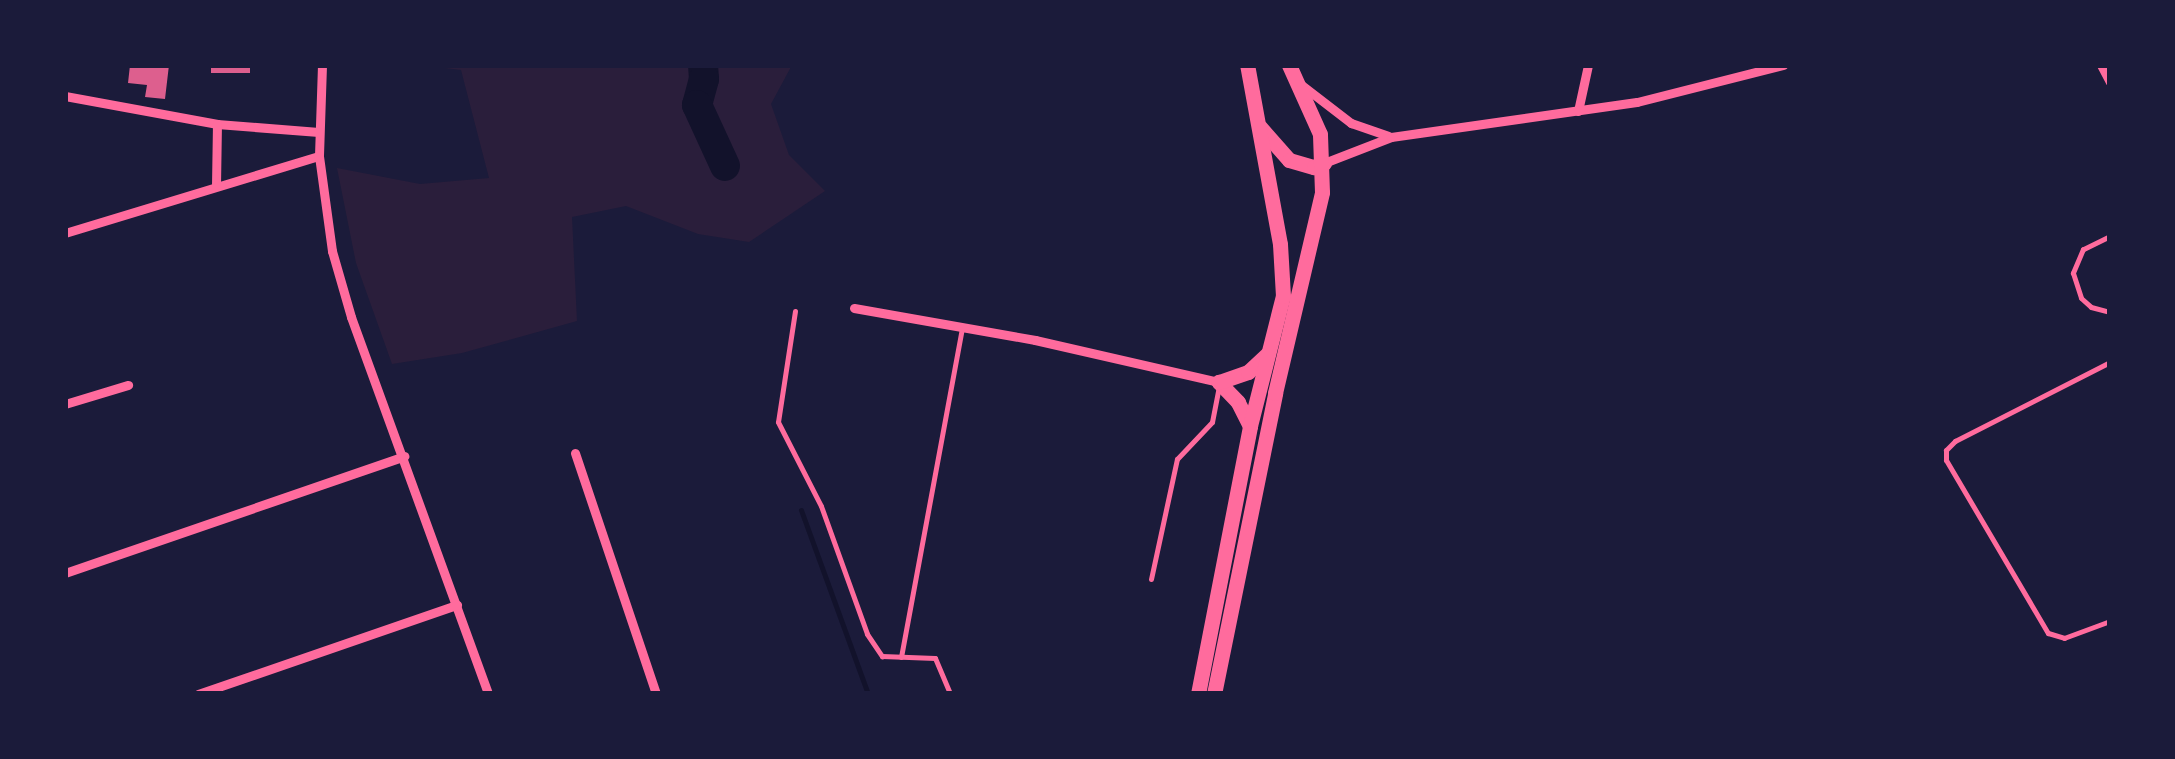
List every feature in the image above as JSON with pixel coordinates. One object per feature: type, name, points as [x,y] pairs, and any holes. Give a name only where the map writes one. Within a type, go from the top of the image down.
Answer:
[{"type":"highway","points":[[1198,694],[1284,273],[1247,65]]},
{"type":"highway","points":[[1214,694],[1275,393],[1322,192],[1320,134],[1289,65]]},
{"type":"highway","points":[[1257,124],[1289,160],[1300,166],[1324,163]]},
{"type":"highway","points":[[1250,426],[1238,402],[1219,382],[1248,372],[1270,351]]},
{"type":"street","points":[[322,65],[319,156],[332,251],[351,317],[488,694]]},
{"type":"street","points":[[1578,111],[1588,65]]},
{"type":"street","points":[[1324,163],[1390,137],[1578,111],[1706,88],[1783,65]]},
{"type":"street","points":[[2101,65],[2110,82]]},
{"type":"street","points":[[1299,83],[1351,123],[1390,137]]},
{"type":"street","points":[[65,96],[217,124],[319,132]]},
{"type":"street","points":[[216,186],[217,124]]},
{"type":"street","points":[[65,233],[319,156]]},
{"type":"street","points":[[854,308],[962,326],[1219,382]]},
{"type":"street","points":[[65,404],[128,385]]},
{"type":"street","points":[[574,453],[656,694]]},
{"type":"street","points":[[65,573],[404,456]]},
{"type":"street","points":[[198,694],[457,605]]},
{"type":"lane","points":[[2110,236],[2083,248],[2074,273],[2082,298],[2092,307],[2110,312]]},
{"type":"lane","points":[[795,310],[778,422],[822,506],[867,634],[882,656],[935,658],[950,694]]},
{"type":"lane","points":[[901,657],[962,326]]},
{"type":"lane","points":[[2110,362],[1955,441],[1946,450],[1946,460],[2048,633],[2075,636],[2110,621]]},
{"type":"lane","points":[[1151,579],[1178,459],[1212,422],[1219,382]]},
{"type":"shaded area","points":[[420,65],[792,65],[771,104],[789,155],[825,191],[749,242],[698,234],[626,206],[572,217],[577,321],[462,353],[392,364],[356,263],[337,168],[420,184],[489,178],[461,70]]},
{"type":"building","points":[[130,65],[169,65],[165,99],[145,97],[147,85],[128,83]]},
{"type":"building","points":[[211,65],[250,65],[250,73],[211,73]]},
{"type":"waterway","points":[[703,65],[704,79],[697,105],[725,166]]},
{"type":"waterway","points":[[801,510],[868,694]]}]
